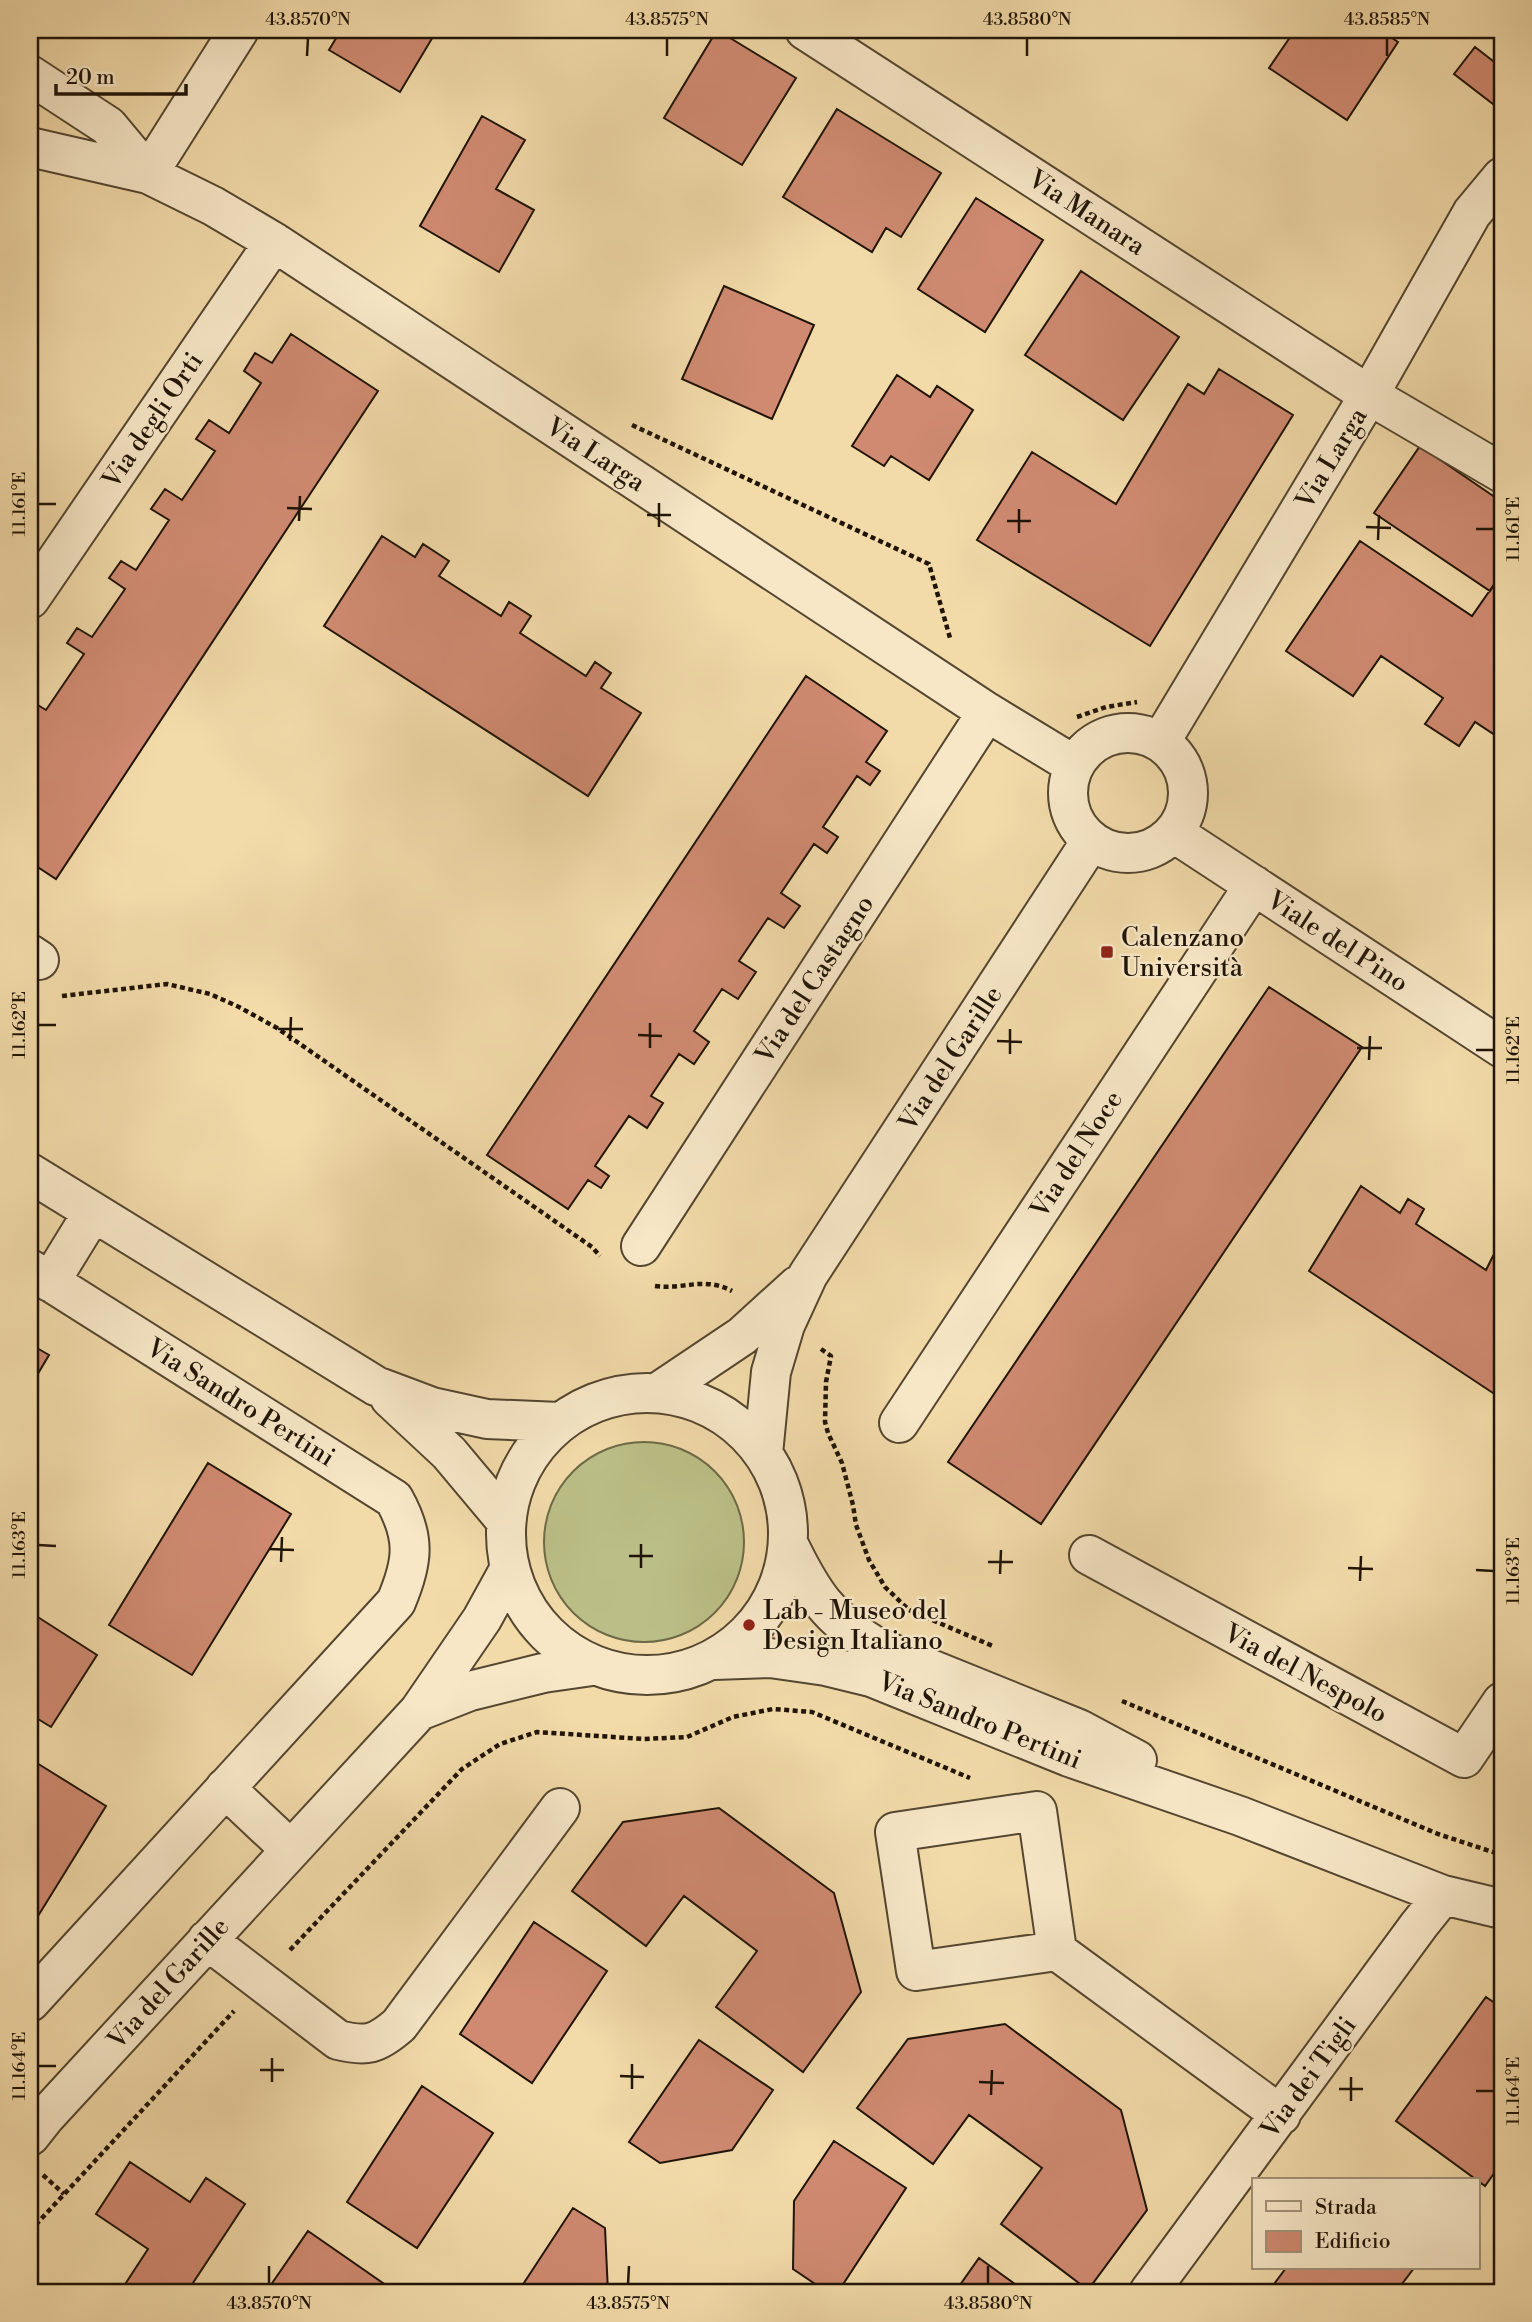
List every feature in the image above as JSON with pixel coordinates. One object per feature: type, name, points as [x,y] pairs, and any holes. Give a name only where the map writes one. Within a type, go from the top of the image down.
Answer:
[{"type":"street","points":[[148,174],[239,30]]},
{"type":"street","name":"Via Manara","points":[[805,30],[1369,395],[1502,472]]},
{"type":"street","name":"Via Larga","points":[[30,75],[108,126],[148,174]]},
{"type":"street","name":"Via Larga","points":[[30,147],[148,174],[213,206],[274,242],[987,712],[1074,765]]},
{"type":"street","name":"Via Larga","points":[[1161,741],[1369,395],[1472,213],[1502,177]]},
{"type":"street","name":"Via degli Orti","points":[[30,599],[274,242]]},
{"type":"street","name":"Via del Castagno","points":[[641,1246],[987,712]]},
{"type":"street","points":[[1123,732],[1141,733],[1161,741],[1178,758],[1186,774],[1188,804],[1174,833],[1161,844],[1133,853],[1115,852],[1091,841],[1076,824],[1069,804],[1068,786],[1074,765],[1083,751],[1098,739],[1123,732]]},
{"type":"street","name":"Viale del Pino","points":[[1174,833],[1502,1048]]},
{"type":"street","name":"Via del Garille","points":[[763,1454],[771,1372],[785,1325],[808,1275],[1091,841]]},
{"type":"street","name":"Via del Noce","points":[[900,1423],[1254,885]]},
{"type":"street","points":[[30,1173],[376,1386],[449,1453],[506,1521]]},
{"type":"street","name":"Via Sandro Pertini","points":[[93,1212],[40,1276],[394,1499],[403,1514],[410,1540],[408,1573],[396,1602],[225,1788]]},
{"type":"street","name":"Via del Garille","points":[[657,1393],[742,1336],[808,1275]]},
{"type":"street","points":[[376,1386],[432,1407],[486,1419],[560,1422]]},
{"type":"street","name":"Via Sandro Pertini","points":[[1240,1816],[1079,1729],[876,1647],[833,1616],[805,1579],[788,1543],[783,1496],[763,1454],[743,1430],[717,1411],[688,1398],[657,1393],[623,1394],[590,1405],[560,1422],[522,1466],[506,1521],[509,1570],[539,1628],[592,1666],[632,1676],[675,1674],[714,1660],[770,1658],[871,1676],[1069,1756],[1240,1816],[1443,1895],[1502,1909]]},
{"type":"street","name":"Via Sandro Pertini","points":[[714,1660],[752,1630],[777,1590],[788,1543]]},
{"type":"street","name":"Via del Nespolo","points":[[1088,1555],[1464,1758],[1502,1702]]},
{"type":"street","name":"Via del Garille","points":[[36,2133],[207,1940],[419,1711],[482,1619],[509,1570]]},
{"type":"street","name":"Via del Garille","points":[[419,1711],[470,1691],[543,1673],[592,1666]]},
{"type":"street","points":[[30,2001],[225,1788],[290,1849]]},
{"type":"street","points":[[207,1940],[338,2039],[360,2045],[382,2040],[399,2025],[560,1808]]},
{"type":"street","points":[[1057,1951],[1037,1811],[895,1832],[916,1972],[1057,1951],[1281,2115]]},
{"type":"street","name":"Via dei Tigli","points":[[1149,2292],[1443,1895]]},
{"type":"path","points":[[626,422],[929,564],[951,643]]},
{"type":"path","points":[[1068,718],[1106,706],[1149,700]]},
{"type":"path","points":[[56,997],[167,984],[210,994],[239,1007],[278,1028],[592,1247],[600,1257]]},
{"type":"path","points":[[650,1285],[669,1288],[705,1282],[729,1289],[741,1297]]},
{"type":"path","points":[[816,1346],[831,1356],[825,1401],[828,1433],[842,1463],[861,1544],[885,1587],[909,1609],[999,1648]]},
{"type":"path","points":[[1114,1698],[1438,1834],[1502,1855]]},
{"type":"path","points":[[36,2133],[64,2194]]},
{"type":"green space","points":[[644,1442],[682,1450],[699,1459],[714,1472],[727,1487],[736,1504],[744,1542],[736,1580],[727,1597],[714,1612],[699,1625],[682,1634],[644,1642],[606,1634],[589,1625],[574,1612],[561,1597],[552,1580],[544,1542],[552,1504],[561,1487],[574,1472],[589,1459],[606,1450]]},
{"type":"building","points":[[341,30],[437,30],[400,92],[329,50]]},
{"type":"building","points":[[717,30],[796,78],[742,165],[664,118]]},
{"type":"building","points":[[1295,30],[1380,30],[1398,42],[1347,120],[1269,68]]},
{"type":"building","points":[[1475,47],[1502,68],[1502,111],[1454,74]]},
{"type":"building","points":[[837,109],[941,173],[901,237],[886,228],[872,252],[783,197]]},
{"type":"building","points":[[482,116],[525,140],[496,189],[534,210],[499,272],[420,226]]},
{"type":"building","points":[[976,198],[1043,240],[985,332],[918,289]]},
{"type":"building","points":[[30,259],[38,264],[30,285]]},
{"type":"building","points":[[1081,271],[1179,337],[1123,420],[1025,355]]},
{"type":"building","points":[[724,286],[814,325],[772,419],[682,379]]},
{"type":"building","points":[[291,334],[378,391],[56,879],[30,862],[30,735],[37,725],[30,720],[30,703],[31,701],[46,710],[84,654],[67,643],[77,628],[92,637],[125,589],[109,578],[121,561],[136,570],[169,520],[151,509],[165,489],[182,500],[215,451],[196,439],[209,420],[229,433],[261,383],[244,371],[255,353],[272,363]]},
{"type":"building","points":[[1219,369],[1293,415],[1150,646],[977,540],[1032,452],[1116,504],[1188,384],[1204,394]]},
{"type":"building","points":[[897,375],[930,397],[937,386],[973,410],[929,480],[891,456],[884,466],[852,446]]},
{"type":"building","points":[[1420,446],[1502,502],[1502,573],[1490,591],[1374,513]]},
{"type":"building","points":[[382,536],[415,557],[423,544],[449,561],[439,576],[501,616],[509,602],[531,616],[520,633],[586,676],[595,662],[611,673],[601,688],[641,713],[588,796],[324,626]]},
{"type":"building","points":[[1360,541],[1472,616],[1502,573],[1502,731],[1498,737],[1475,722],[1459,746],[1425,724],[1443,698],[1381,656],[1353,696],[1286,651]]},
{"type":"building","points":[[806,676],[887,731],[866,762],[880,771],[870,785],[857,776],[823,827],[838,837],[827,853],[814,844],[781,893],[800,906],[784,928],[768,918],[739,961],[756,972],[738,999],[722,989],[694,1031],[709,1042],[694,1064],[679,1054],[651,1096],[663,1103],[647,1128],[629,1116],[595,1166],[609,1176],[601,1188],[588,1180],[568,1209],[487,1155]]},
{"type":"building","points":[[1269,987],[1362,1047],[1041,1524],[948,1462]]},
{"type":"building","points":[[1361,1186],[1400,1213],[1408,1199],[1424,1209],[1416,1224],[1486,1270],[1493,1256],[1502,1262],[1502,1399],[1309,1271]]},
{"type":"building","points":[[30,1344],[49,1355],[30,1387]]},
{"type":"building","points":[[208,1463],[291,1514],[192,1675],[109,1625]]},
{"type":"building","points":[[30,1612],[97,1655],[51,1727],[30,1714]]},
{"type":"building","points":[[32,1760],[106,1806],[30,1929],[30,1763]]},
{"type":"building","points":[[719,1808],[834,1893],[861,1992],[803,2072],[716,2007],[757,1951],[684,1896],[646,1946],[572,1891],[623,1822]]},
{"type":"building","points":[[534,1922],[607,1971],[532,2083],[460,2034]]},
{"type":"building","points":[[1486,1997],[1502,2008],[1502,2162],[1485,2186],[1480,2182],[1480,2178],[1474,2178],[1396,2121]]},
{"type":"building","points":[[1005,2024],[1121,2110],[1147,2210],[1088,2290],[1001,2224],[1042,2168],[969,2115],[933,2164],[857,2108],[908,2039]]},
{"type":"building","points":[[699,2040],[773,2090],[732,2150],[660,2163],[629,2142]]},
{"type":"building","points":[[422,2086],[493,2133],[417,2248],[347,2202]]},
{"type":"building","points":[[834,2141],[906,2188],[838,2292],[827,2292],[793,2269],[794,2201]]},
{"type":"building","points":[[130,2162],[190,2202],[206,2178],[245,2204],[187,2292],[120,2292],[148,2249],[96,2214]]},
{"type":"building","points":[[573,2208],[605,2228],[608,2292],[518,2292]]},
{"type":"building","points":[[308,2231],[393,2290],[266,2292]]},
{"type":"building","points":[[979,2258],[1026,2292],[955,2292]]},
{"type":"building","points":[[1284,2270],[1412,2270],[1396,2292],[1268,2292]]},
{"type":"place","name":"Calenzano Università","points":[[1107,952]]},
{"type":"place","name":"Lab - Museo del Design Italiano","points":[[749,1625]]}]
